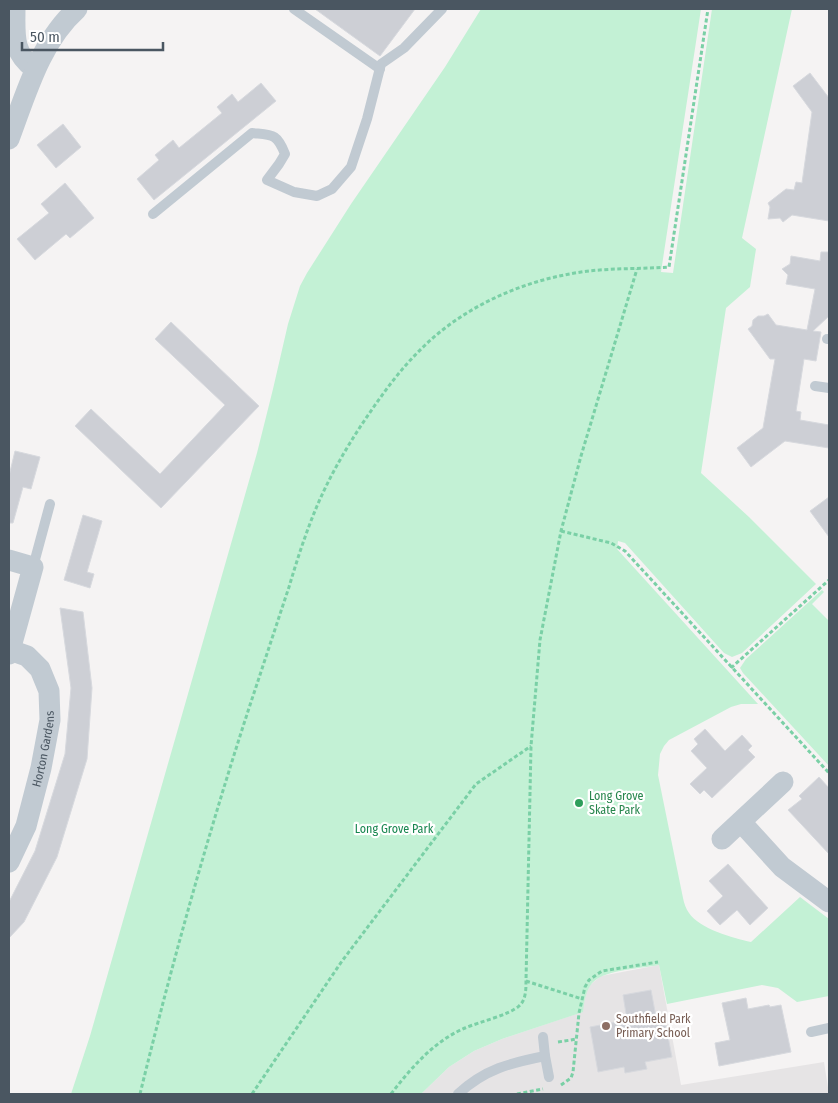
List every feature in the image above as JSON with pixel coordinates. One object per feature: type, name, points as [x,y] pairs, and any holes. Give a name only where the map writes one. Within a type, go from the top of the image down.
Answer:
[{"type":"street","points":[[15,9],[15,35],[18,50],[25,62],[35,69]]},
{"type":"street","points":[[9,139],[35,69],[50,40],[74,9]]},
{"type":"street","points":[[9,560],[33,567],[9,652]]},
{"type":"street","name":"Horton Gardens","points":[[9,652],[27,656],[40,669],[49,691],[50,720],[41,768],[26,826],[9,862]]},
{"type":"street","points":[[722,839],[783,782]]},
{"type":"street","points":[[740,822],[782,866],[829,902]]},
{"type":"lane","points":[[294,9],[380,69]]},
{"type":"lane","points":[[153,214],[252,133],[270,135],[280,141],[285,154],[267,180],[294,192],[317,196],[332,189],[351,167],[367,120],[381,64],[404,48],[442,9]]},
{"type":"lane","points":[[815,386],[829,388]]},
{"type":"lane","points":[[33,567],[50,504]]},
{"type":"lane","points":[[810,1032],[829,1028]]},
{"type":"lane","points":[[544,1041],[550,1077]]},
{"type":"lane","points":[[458,1094],[481,1075],[492,1069],[546,1056]]},
{"type":"path","points":[[140,1094],[190,898],[216,808],[317,506],[336,469],[360,426],[390,383],[415,354],[451,324],[474,309],[505,293],[560,276],[591,271],[670,267],[708,9]]},
{"type":"path","points":[[391,1094],[420,1059],[447,1037],[518,1007],[525,996],[531,746],[540,640],[561,531],[581,456],[637,269]]},
{"type":"path","points":[[561,531],[611,543],[624,551],[829,773]]},
{"type":"path","points":[[731,668],[829,580]]},
{"type":"path","points":[[252,1094],[342,961],[476,784],[531,746]]},
{"type":"path","points":[[579,1013],[586,984],[597,974],[606,970],[658,962]]},
{"type":"path","points":[[526,981],[582,999]]},
{"type":"path","points":[[544,1041],[577,1039]]},
{"type":"shaded area","name":"Southfield Park Primary School","points":[[659,965],[681,1085],[824,1062],[829,1094],[421,1094],[449,1067],[474,1051],[502,1039],[582,1012],[586,993],[590,985],[601,976]]},
{"type":"green space","name":"Long Grove Park","points":[[481,9],[701,9],[661,272],[673,273],[712,9],[792,9],[742,238],[756,249],[750,287],[726,308],[701,473],[749,517],[816,584],[742,653],[732,657],[724,653],[625,543],[618,541],[617,549],[758,704],[741,704],[731,707],[669,740],[660,754],[658,775],[686,908],[694,919],[701,924],[726,935],[751,942],[800,897],[829,919],[829,996],[797,1002],[778,988],[762,985],[667,1004],[659,965],[602,976],[595,980],[588,989],[583,1012],[502,1039],[474,1051],[449,1067],[421,1094],[71,1094],[90,1036],[257,453],[288,324],[300,286],[351,204],[445,67]]},
{"type":"green space","points":[[822,590],[824,592],[812,604],[829,621],[829,766],[740,668],[746,659]]},
{"type":"building","points":[[315,9],[415,9],[380,56]]},
{"type":"building","points":[[810,73],[829,98],[829,221],[792,215],[783,222],[780,218],[768,219],[770,207],[768,203],[786,189],[794,190],[796,182],[802,183],[812,112],[793,86]]},
{"type":"building","points":[[261,83],[276,101],[154,200],[137,179],[159,160],[155,155],[173,140],[179,148],[222,113],[217,107],[232,94],[238,102]]},
{"type":"building","points":[[63,124],[81,147],[56,168],[37,145]]},
{"type":"building","points":[[65,183],[94,218],[70,238],[66,234],[35,260],[17,239],[49,213],[41,204]]},
{"type":"building","points":[[821,252],[829,252],[829,316],[813,331],[821,332],[816,361],[804,359],[796,411],[801,412],[800,420],[829,425],[829,448],[785,441],[751,467],[737,448],[763,428],[775,359],[770,359],[748,329],[752,326],[753,320],[758,316],[768,314],[776,325],[807,330],[815,289],[786,284],[788,275],[782,269],[790,264],[791,256],[820,261]]},
{"type":"building","points":[[171,322],[259,406],[161,508],[75,426],[91,409],[160,474],[225,405],[155,339]]},
{"type":"building","points":[[15,451],[40,457],[31,489],[23,487],[13,523],[9,523],[9,476]]},
{"type":"building","points":[[829,497],[829,537],[810,511]]},
{"type":"building","points":[[83,515],[102,521],[87,572],[94,574],[90,588],[64,580]]},
{"type":"building","points":[[60,608],[83,612],[92,688],[87,759],[57,857],[24,922],[9,938],[9,902],[35,851],[65,754],[71,688]]},
{"type":"building","points":[[705,729],[725,751],[742,735],[752,746],[748,750],[755,757],[712,798],[704,790],[700,794],[690,784],[707,768],[691,751],[698,744],[694,739]]},
{"type":"building","points":[[819,777],[829,788],[829,854],[788,810],[802,799],[799,796]]},
{"type":"building","points":[[728,864],[768,908],[750,925],[737,910],[720,925],[707,911],[723,896],[709,881]]},
{"type":"building","points":[[651,990],[656,1017],[664,1016],[672,1057],[645,1062],[647,1069],[625,1073],[624,1067],[598,1072],[590,1027],[627,1020],[623,995]]},
{"type":"building","points":[[746,998],[748,1009],[781,1005],[791,1052],[719,1066],[715,1043],[730,1040],[722,1003]]},
{"type":"place","name":"Long Grove Skate Park","points":[[579,803]]},
{"type":"place","name":"Southfield Park Primary School","points":[[606,1026]]}]
